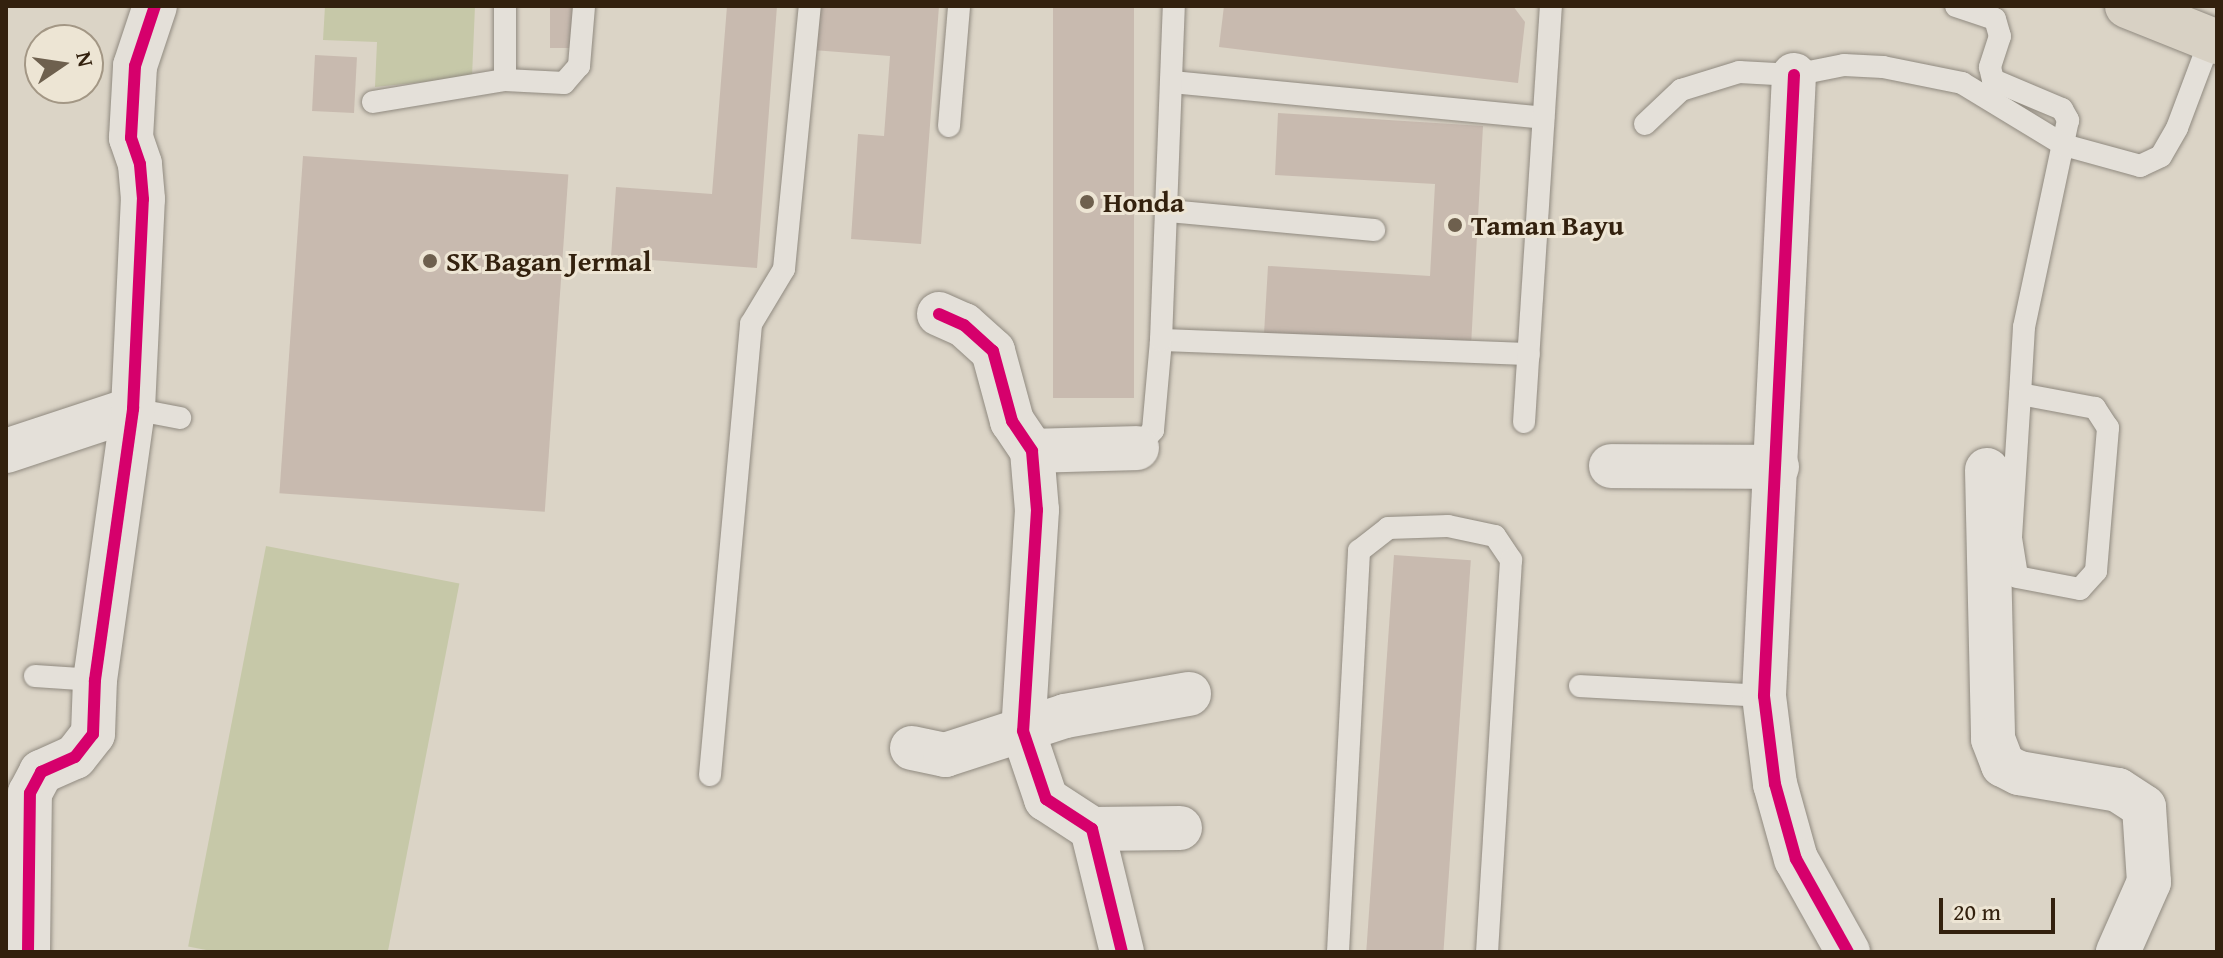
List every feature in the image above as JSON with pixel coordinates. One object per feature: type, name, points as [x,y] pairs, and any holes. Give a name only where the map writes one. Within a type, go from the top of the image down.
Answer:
[{"type":"main road","points":[[2127,6],[2213,41]]},
{"type":"street","points":[[28,952],[30,793],[41,772],[75,757],[93,734],[95,680],[133,409],[143,199],[140,164],[131,138],[134,80],[155,6]]},
{"type":"street","points":[[1794,75],[1764,696],[1775,784],[1796,859],[1848,952]]},
{"type":"street","points":[[939,314],[964,325],[993,351],[1012,421],[1032,451],[1037,510],[1023,731],[1046,799],[1092,829],[1180,828]]},
{"type":"street","points":[[6,451],[133,409]]},
{"type":"street","points":[[1032,451],[1137,448]]},
{"type":"street","points":[[1611,466],[1777,467]]},
{"type":"street","points":[[1987,470],[1993,739],[2003,765],[2019,773],[2118,790],[2144,807],[2149,882],[2118,952]]},
{"type":"street","points":[[912,748],[945,755],[1065,716],[1189,694]]},
{"type":"street","points":[[1092,829],[1122,952]]},
{"type":"lane","points":[[505,6],[505,80]]},
{"type":"lane","points":[[373,102],[505,80],[564,83],[579,66],[584,6]]},
{"type":"lane","points":[[710,775],[751,324],[784,269],[810,6]]},
{"type":"lane","points":[[949,126],[959,6]]},
{"type":"lane","points":[[1137,448],[1153,430],[1161,340],[1169,211],[1174,6]]},
{"type":"lane","points":[[1524,422],[1551,6]]},
{"type":"lane","points":[[1956,6],[1995,19],[2000,36],[1990,67],[1993,80],[2062,109],[2068,120],[2024,327],[2011,538],[2017,577],[2080,589],[2096,571],[2108,428],[2095,408],[2020,394]]},
{"type":"lane","points":[[1645,124],[1681,90],[1739,72],[1794,75],[1844,65],[1962,83],[2064,145],[2140,166],[2161,156],[2213,41]]},
{"type":"lane","points":[[1172,82],[1543,118]]},
{"type":"lane","points":[[1169,211],[1374,230]]},
{"type":"lane","points":[[1161,340],[1529,354]]},
{"type":"lane","points":[[133,409],[180,418]]},
{"type":"lane","points":[[1338,952],[1359,551],[1388,528],[1448,526],[1495,536],[1511,560],[1487,952]]},
{"type":"lane","points":[[35,676],[95,680]]},
{"type":"lane","points":[[1580,686],[1764,696]]},
{"type":"green space","points":[[325,6],[475,6],[472,77],[375,87],[377,42],[323,40]]},
{"type":"green space","points":[[266,546],[459,584],[388,952],[216,952],[188,947]]},
{"type":"building","points":[[550,6],[575,6],[575,48],[550,48]]},
{"type":"building","points":[[727,6],[777,6],[757,268],[611,257],[616,187],[712,194]]},
{"type":"building","points":[[816,6],[939,6],[921,244],[851,239],[858,134],[884,136],[890,56],[813,50]]},
{"type":"building","name":"Honda","points":[[1053,6],[1134,6],[1134,398],[1053,398]]},
{"type":"building","points":[[1224,6],[1513,6],[1525,22],[1518,83],[1219,47]]},
{"type":"building","points":[[315,55],[357,57],[354,113],[312,111]]},
{"type":"building","name":"Taman Bayu","points":[[1278,113],[1483,126],[1471,346],[1264,334],[1268,266],[1430,276],[1435,184],[1275,175]]},
{"type":"building","points":[[303,156],[568,175],[545,512],[279,493]]},
{"type":"building","points":[[1394,555],[1471,560],[1443,952],[1366,952]]},
{"type":"cycle path","points":[[28,952],[30,793],[41,772],[75,757],[93,734],[95,680],[133,409],[143,199],[140,164],[131,138],[135,66],[155,6]]},
{"type":"cycle path","points":[[1794,75],[1764,696],[1775,784],[1796,859],[1848,952]]},
{"type":"cycle path","points":[[939,314],[964,325],[993,351],[1012,421],[1032,451],[1037,510],[1023,731],[1046,799],[1092,829],[1122,952]]},
{"type":"place","name":"Honda","points":[[1087,202]]},
{"type":"place","name":"Taman Bayu","points":[[1455,225]]},
{"type":"place","name":"SK Bagan Jermal","points":[[430,261]]}]
